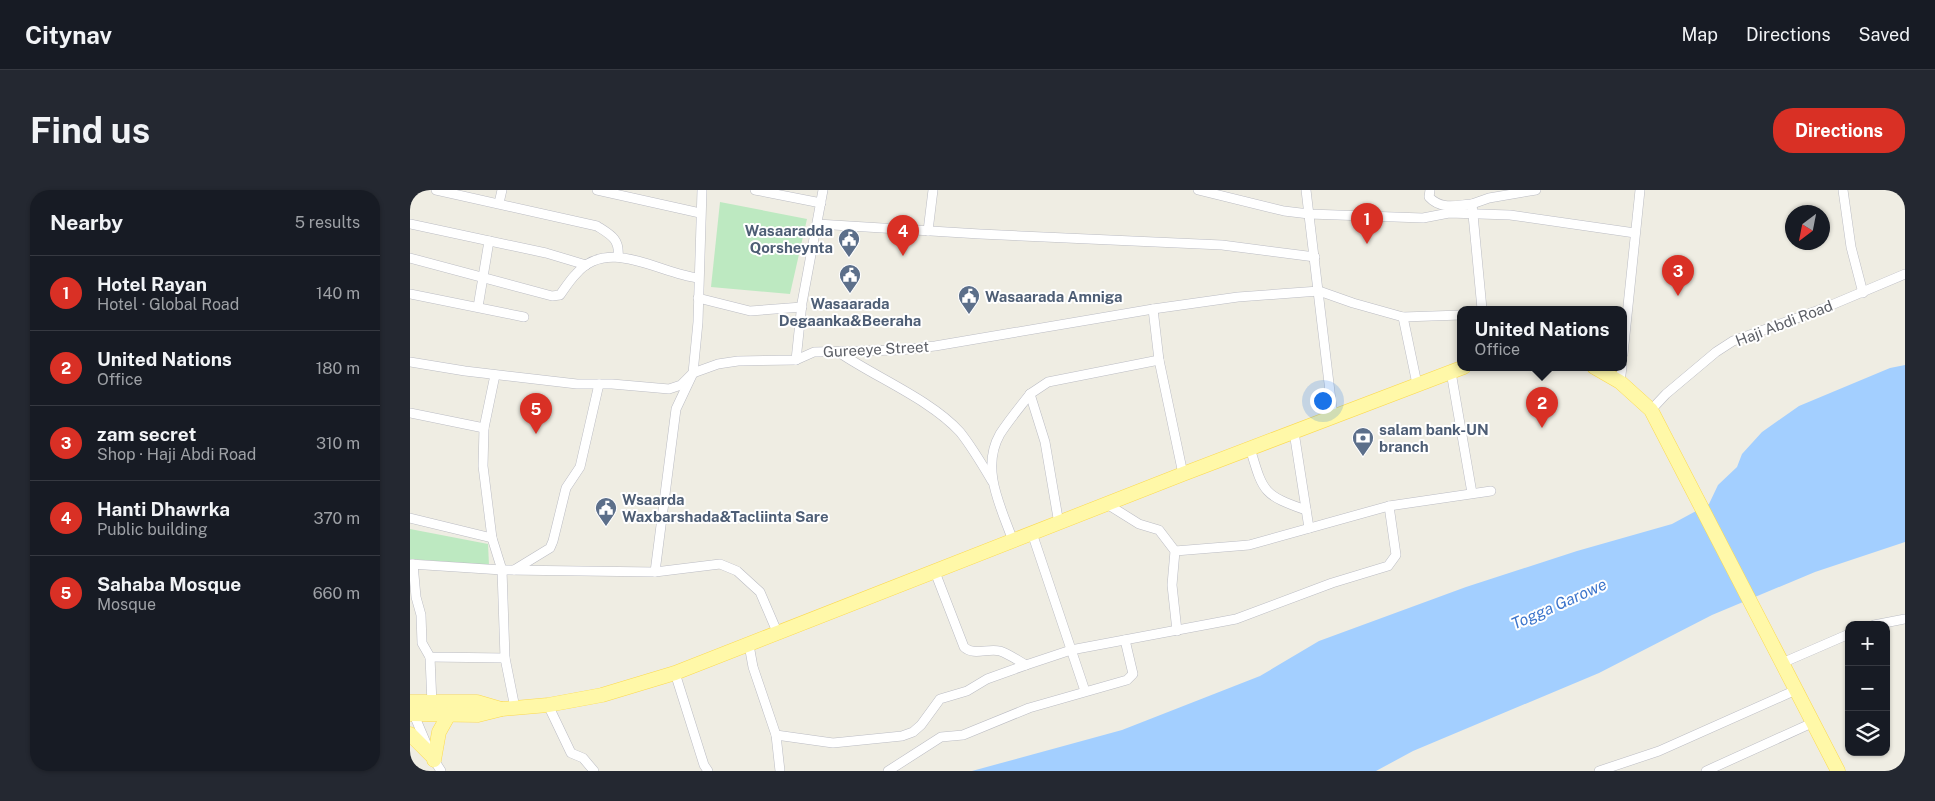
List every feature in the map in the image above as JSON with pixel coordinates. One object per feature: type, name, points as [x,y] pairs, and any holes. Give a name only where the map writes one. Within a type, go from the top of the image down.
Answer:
[{"type":"main road","points":[[411,708],[448,716],[478,715],[508,708],[548,704],[602,695],[676,673],[1250,448],[1457,369]]},
{"type":"main road","points":[[1601,371],[1620,382],[1651,410],[1838,771]]},
{"type":"main road","points":[[411,708],[432,704],[477,702],[508,708]]},
{"type":"main road","points":[[436,762],[438,732],[448,716]]},
{"type":"main road","points":[[410,734],[436,762]]},
{"type":"street","points":[[436,190],[598,226],[615,237],[619,247],[618,257]]},
{"type":"street","points":[[499,203],[502,190]]},
{"type":"street","points":[[597,190],[700,213]]},
{"type":"street","points":[[654,572],[676,409],[694,374],[702,190]]},
{"type":"street","points":[[755,190],[821,203]]},
{"type":"street","points":[[796,360],[802,307],[823,190]]},
{"type":"street","points":[[928,231],[933,190]]},
{"type":"street","points":[[1198,190],[1284,211],[1309,214],[1423,218],[1472,208],[1489,198],[1536,190]]},
{"type":"street","points":[[1306,190],[1334,416]]},
{"type":"street","points":[[1430,190],[1429,197],[1436,204],[1445,206],[1472,208],[1636,233]]},
{"type":"street","points":[[1627,317],[1640,190]]},
{"type":"street","points":[[1843,190],[1851,247],[1863,293]]},
{"type":"street","points":[[1472,208],[1482,306]]},
{"type":"street","points":[[410,224],[546,253],[586,265]]},
{"type":"street","points":[[817,224],[928,231],[1222,244],[1315,257]]},
{"type":"street","points":[[478,307],[489,241]]},
{"type":"street","points":[[410,258],[552,296],[560,295],[576,273],[586,265],[606,256],[660,266],[682,276],[698,278]]},
{"type":"street","name":"Haji Abdi Road","points":[[1651,410],[1666,394],[1716,352],[1733,341],[1863,293],[1905,275]]},
{"type":"street","points":[[1319,291],[1353,303],[1402,316],[1457,315]]},
{"type":"street","name":"Gureeye Street","points":[[410,362],[495,375],[577,384],[669,389],[681,385],[694,374],[718,364],[738,361],[796,360],[814,352],[840,353],[900,350],[944,345],[1153,309],[1238,297],[1319,291]]},
{"type":"street","points":[[410,294],[524,317]]},
{"type":"street","points":[[698,298],[750,311],[802,307]]},
{"type":"street","points":[[1153,309],[1159,360],[1184,474]]},
{"type":"street","points":[[1402,316],[1418,384]]},
{"type":"street","points":[[840,353],[940,415],[959,432],[975,453],[992,481],[1013,541]]},
{"type":"street","points":[[992,481],[992,464],[998,440],[1030,394],[1048,382],[1159,360]]},
{"type":"street","points":[[1458,371],[1472,493]]},
{"type":"street","points":[[1620,382],[1621,371]]},
{"type":"street","points":[[495,375],[484,428],[483,466],[492,538],[502,570],[508,708]]},
{"type":"street","points":[[512,571],[550,548],[566,488],[580,467],[599,384]]},
{"type":"street","points":[[1030,394],[1045,442],[1059,524]]},
{"type":"street","points":[[410,413],[484,428]]},
{"type":"street","points":[[1294,432],[1308,528]]},
{"type":"street","points":[[1250,448],[1261,484],[1269,494],[1278,500],[1306,510]]},
{"type":"street","points":[[1174,551],[1249,545],[1389,506],[1492,491]]},
{"type":"street","points":[[1106,504],[1139,524],[1159,530],[1174,551],[1172,585],[1177,630]]},
{"type":"street","points":[[776,735],[833,743],[902,736],[913,732],[921,725],[940,699],[968,692],[987,679],[1026,665],[1071,650],[1236,619],[1332,583],[1388,566],[1396,555],[1389,506]]},
{"type":"street","points":[[410,518],[492,538]]},
{"type":"street","points":[[1032,533],[1085,691]]},
{"type":"street","points":[[432,704],[430,657],[422,643],[421,614],[416,597],[412,564],[512,571],[654,572],[720,564],[737,571],[760,592],[778,634]]},
{"type":"street","points":[[935,572],[964,647],[974,652],[990,649],[1000,651],[1026,665]]},
{"type":"street","points":[[1890,622],[1905,619]]},
{"type":"street","points":[[1782,664],[1845,636]]},
{"type":"street","points":[[888,771],[941,737],[963,735],[1009,715],[1131,678],[1133,674],[1125,640]]},
{"type":"street","points":[[749,645],[753,667],[776,735],[780,771]]},
{"type":"street","points":[[430,657],[505,658]]},
{"type":"street","points":[[676,673],[704,765],[708,771]]},
{"type":"street","points":[[1600,771],[1658,751],[1796,690]]},
{"type":"street","points":[[548,704],[571,753],[583,758],[594,771]]},
{"type":"street","points":[[411,708],[436,762]]},
{"type":"street","points":[[1706,771],[1812,723]]},
{"type":"green space","points":[[720,202],[807,219],[790,294],[711,287]]},
{"type":"green space","points":[[410,529],[488,544],[489,565],[410,559]]},
{"type":"water","name":"Togga Garowe","points":[[1905,365],[1905,542],[1815,572],[1712,615],[1599,673],[1413,751],[1376,771],[972,771],[1122,730],[1260,676],[1319,641],[1466,587],[1577,551],[1672,524],[1709,504],[1718,485],[1737,467],[1742,454],[1762,432],[1799,406],[1890,368]]},
{"type":"place","name":"Hotel Rayan","points":[[1367,244]]},
{"type":"place","name":"Hanti Dhawrka","points":[[903,256]]},
{"type":"place","name":"Wasaaradda Qorsheynta","points":[[849,258]]},
{"type":"place","name":"Wasaarada Degaanka&Beeraha","points":[[850,294]]},
{"type":"place","name":"zam secret","points":[[1678,296]]},
{"type":"place","name":"Wasaarada Amniga","points":[[969,315]]},
{"type":"place","name":"United Nations","points":[[1542,428]]},
{"type":"place","name":"Sahaba Mosque","points":[[536,434]]},
{"type":"place","name":"salam bank-UN branch","points":[[1363,457]]},
{"type":"place","name":"Wsaarda Waxbarshada&Tacliinta Sare","points":[[606,527]]}]
